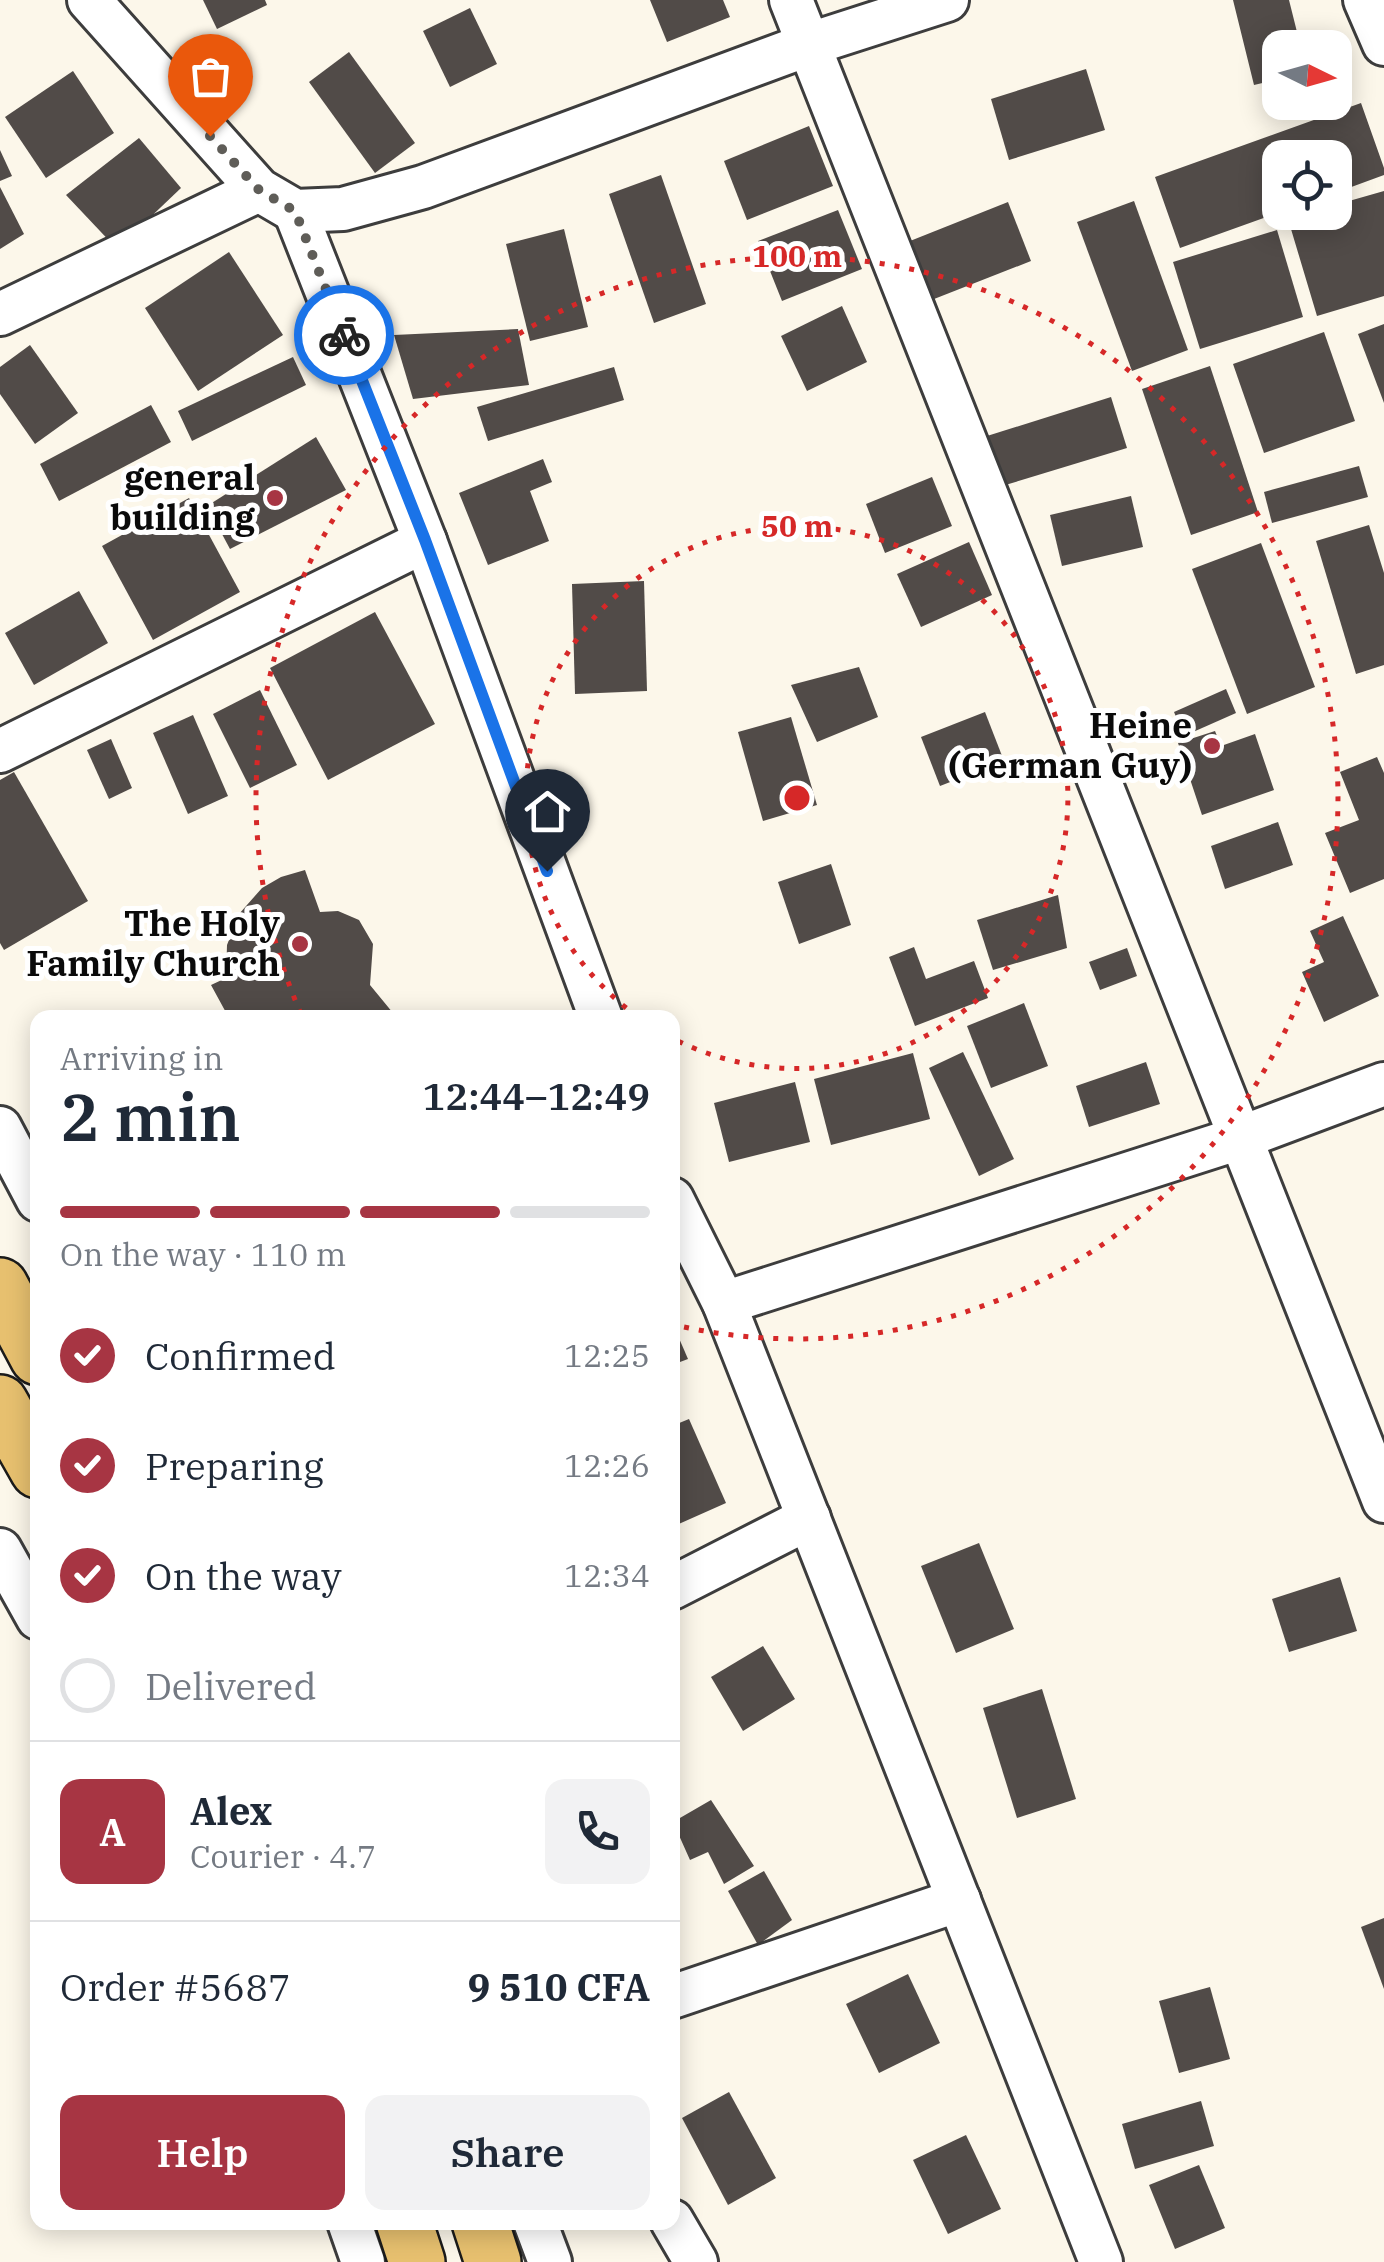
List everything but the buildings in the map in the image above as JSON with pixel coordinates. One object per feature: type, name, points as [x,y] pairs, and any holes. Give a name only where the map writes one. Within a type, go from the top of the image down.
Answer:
[{"type":"main road","points":[[0,1286],[30,1342]]},
{"type":"main road","points":[[0,1403],[30,1456]]},
{"type":"main road","points":[[407,2230],[417,2262]]},
{"type":"main road","points":[[483,2230],[494,2262]]},
{"type":"street","points":[[88,0],[277,200],[425,540],[599,1010]]},
{"type":"street","points":[[790,0],[1384,1502]]},
{"type":"street","points":[[0,314],[277,200],[343,208],[423,188],[807,44],[947,0]]},
{"type":"street","points":[[1365,0],[1384,44]]},
{"type":"street","points":[[0,751],[425,540]]},
{"type":"street","points":[[724,1302],[1240,1138],[1384,1084]]},
{"type":"street","points":[[0,1128],[30,1185]]},
{"type":"street","points":[[680,1215],[724,1302],[1101,2262]]},
{"type":"street","points":[[680,1584],[809,1518]]},
{"type":"street","points":[[0,1550],[21,1606]]},
{"type":"street","points":[[680,1994],[959,1900]]},
{"type":"street","points":[[352,2230],[363,2262]]},
{"type":"street","points":[[538,2230],[550,2262]]},
{"type":"street","points":[[677,2230],[696,2262]]},
{"type":"way so far","points":[[210,136],[259,190],[295,211],[344,335]]},
{"type":"place","name":"general building","points":[[275,498]]},
{"type":"place","name":"Heine (German Guy)","points":[[1212,746]]},
{"type":"place","name":"The Holy Family Church","points":[[300,944]]},
{"type":"route","points":[[344,335],[425,540],[547,871]]}]
